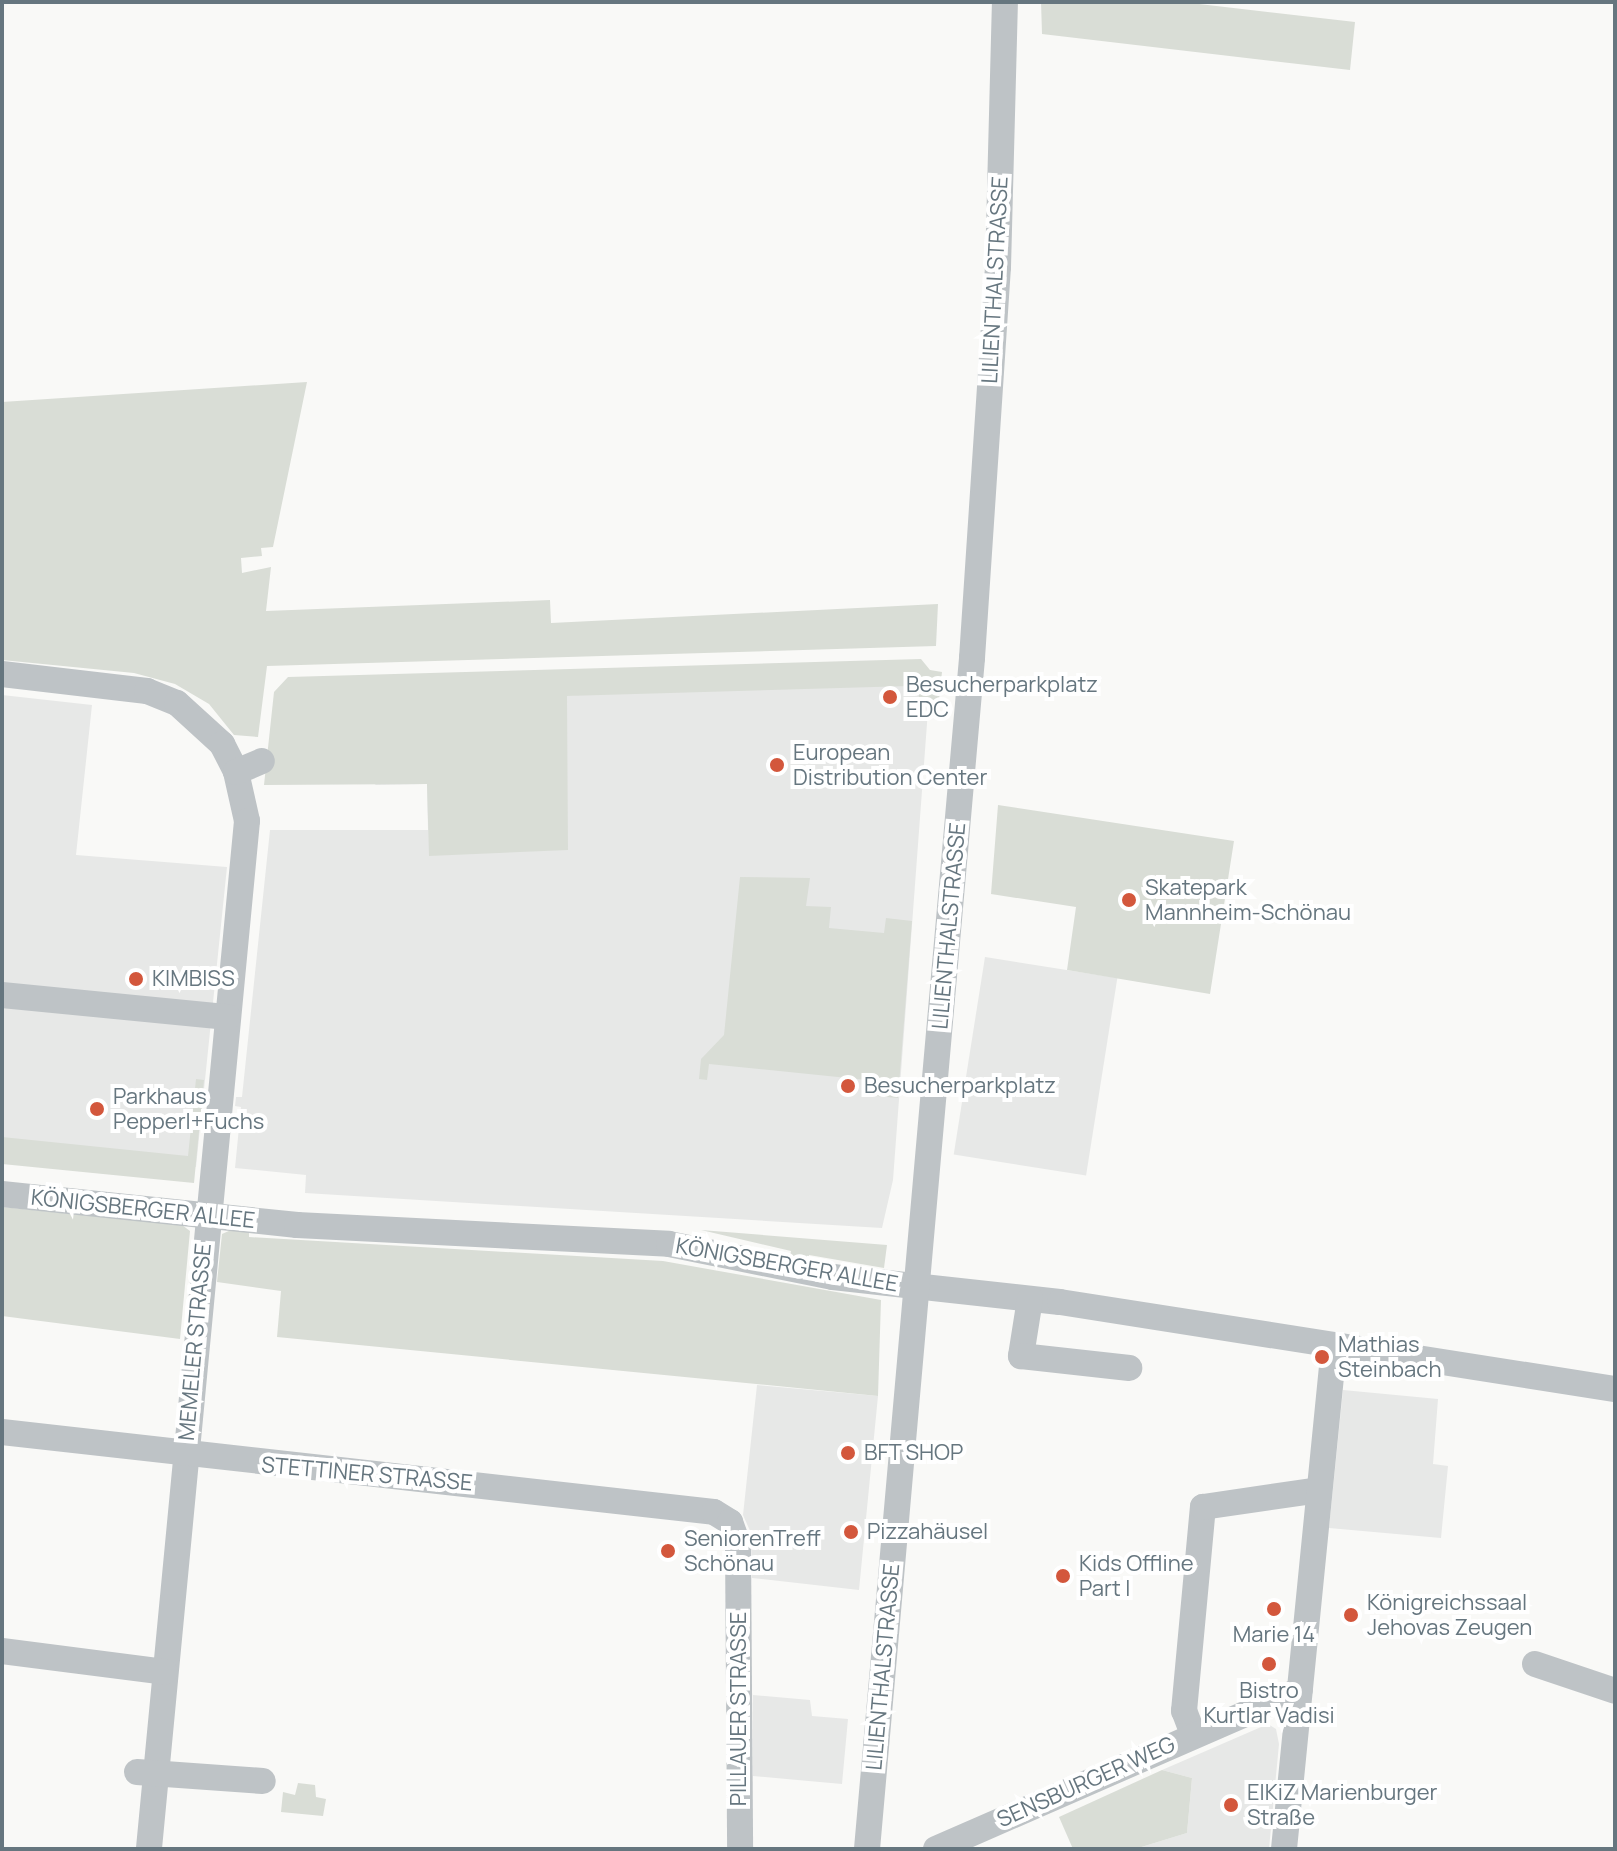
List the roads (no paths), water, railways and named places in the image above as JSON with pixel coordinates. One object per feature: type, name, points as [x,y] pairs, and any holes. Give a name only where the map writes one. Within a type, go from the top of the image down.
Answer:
[{"type":"street","name":"LILIENTHALSTRASSE","points":[[867,1849],[918,1287],[986,463],[1005,2]]},
{"type":"street","name":"MEMELER STRASSE","points":[[2,674],[147,691],[177,703],[222,744],[236,772],[247,821],[165,1672],[146,1772],[149,1849]]},
{"type":"street","points":[[236,772],[262,761]]},
{"type":"street","points":[[2,995],[228,1017]]},
{"type":"street","name":"KÖNIGSBERGER ALLEE","points":[[2,1194],[207,1217],[669,1244],[833,1277],[1030,1299],[1615,1389]]},
{"type":"street","points":[[1030,1299],[1021,1356],[1129,1368]]},
{"type":"street","points":[[1284,1849],[1334,1346]]},
{"type":"street","name":"STETTINER STRASSE","points":[[2,1432],[185,1456],[695,1508],[730,1522]]},
{"type":"street","name":"SENSBURGER WEG","points":[[1193,1734],[1184,1711],[1203,1507],[1319,1490]]},
{"type":"street","name":"PILLAUER STRASSE","points":[[730,1522],[738,1544],[740,1849]]},
{"type":"street","points":[[2,1651],[165,1672]]},
{"type":"street","points":[[1535,1664],[1615,1691]]},
{"type":"street","name":"SENSBURGER WEG","points":[[936,1849],[1193,1734],[1300,1690]]},
{"type":"street","points":[[146,1772],[263,1781]]},
{"type":"place","name":"Besucherparkplatz EDC","points":[[890,697]]},
{"type":"place","name":"European Distribution Center","points":[[777,765]]},
{"type":"place","name":"Skatepark Mannheim-Schönau","points":[[1129,900]]},
{"type":"place","name":"KIMBISS","points":[[136,979]]},
{"type":"place","name":"Besucherparkplatz","points":[[848,1086]]},
{"type":"place","name":"Parkhaus Pepperl+Fuchs","points":[[97,1109]]},
{"type":"place","name":"Mathias Steinbach","points":[[1322,1357]]},
{"type":"place","name":"BFT SHOP","points":[[848,1453]]},
{"type":"place","name":"Pizzahäusel","points":[[851,1532]]},
{"type":"place","name":"SeniorenTreff Schönau","points":[[668,1551]]},
{"type":"place","name":"Kids Offline Part I","points":[[1063,1576]]},
{"type":"place","name":"Marie 14","points":[[1274,1609]]},
{"type":"place","name":"Königreichssaal Jehovas Zeugen","points":[[1351,1615]]},
{"type":"place","name":"Bistro Kurtlar Vadisi","points":[[1269,1664]]},
{"type":"place","name":"ElKiZ Marienburger Straße","points":[[1231,1805]]}]
